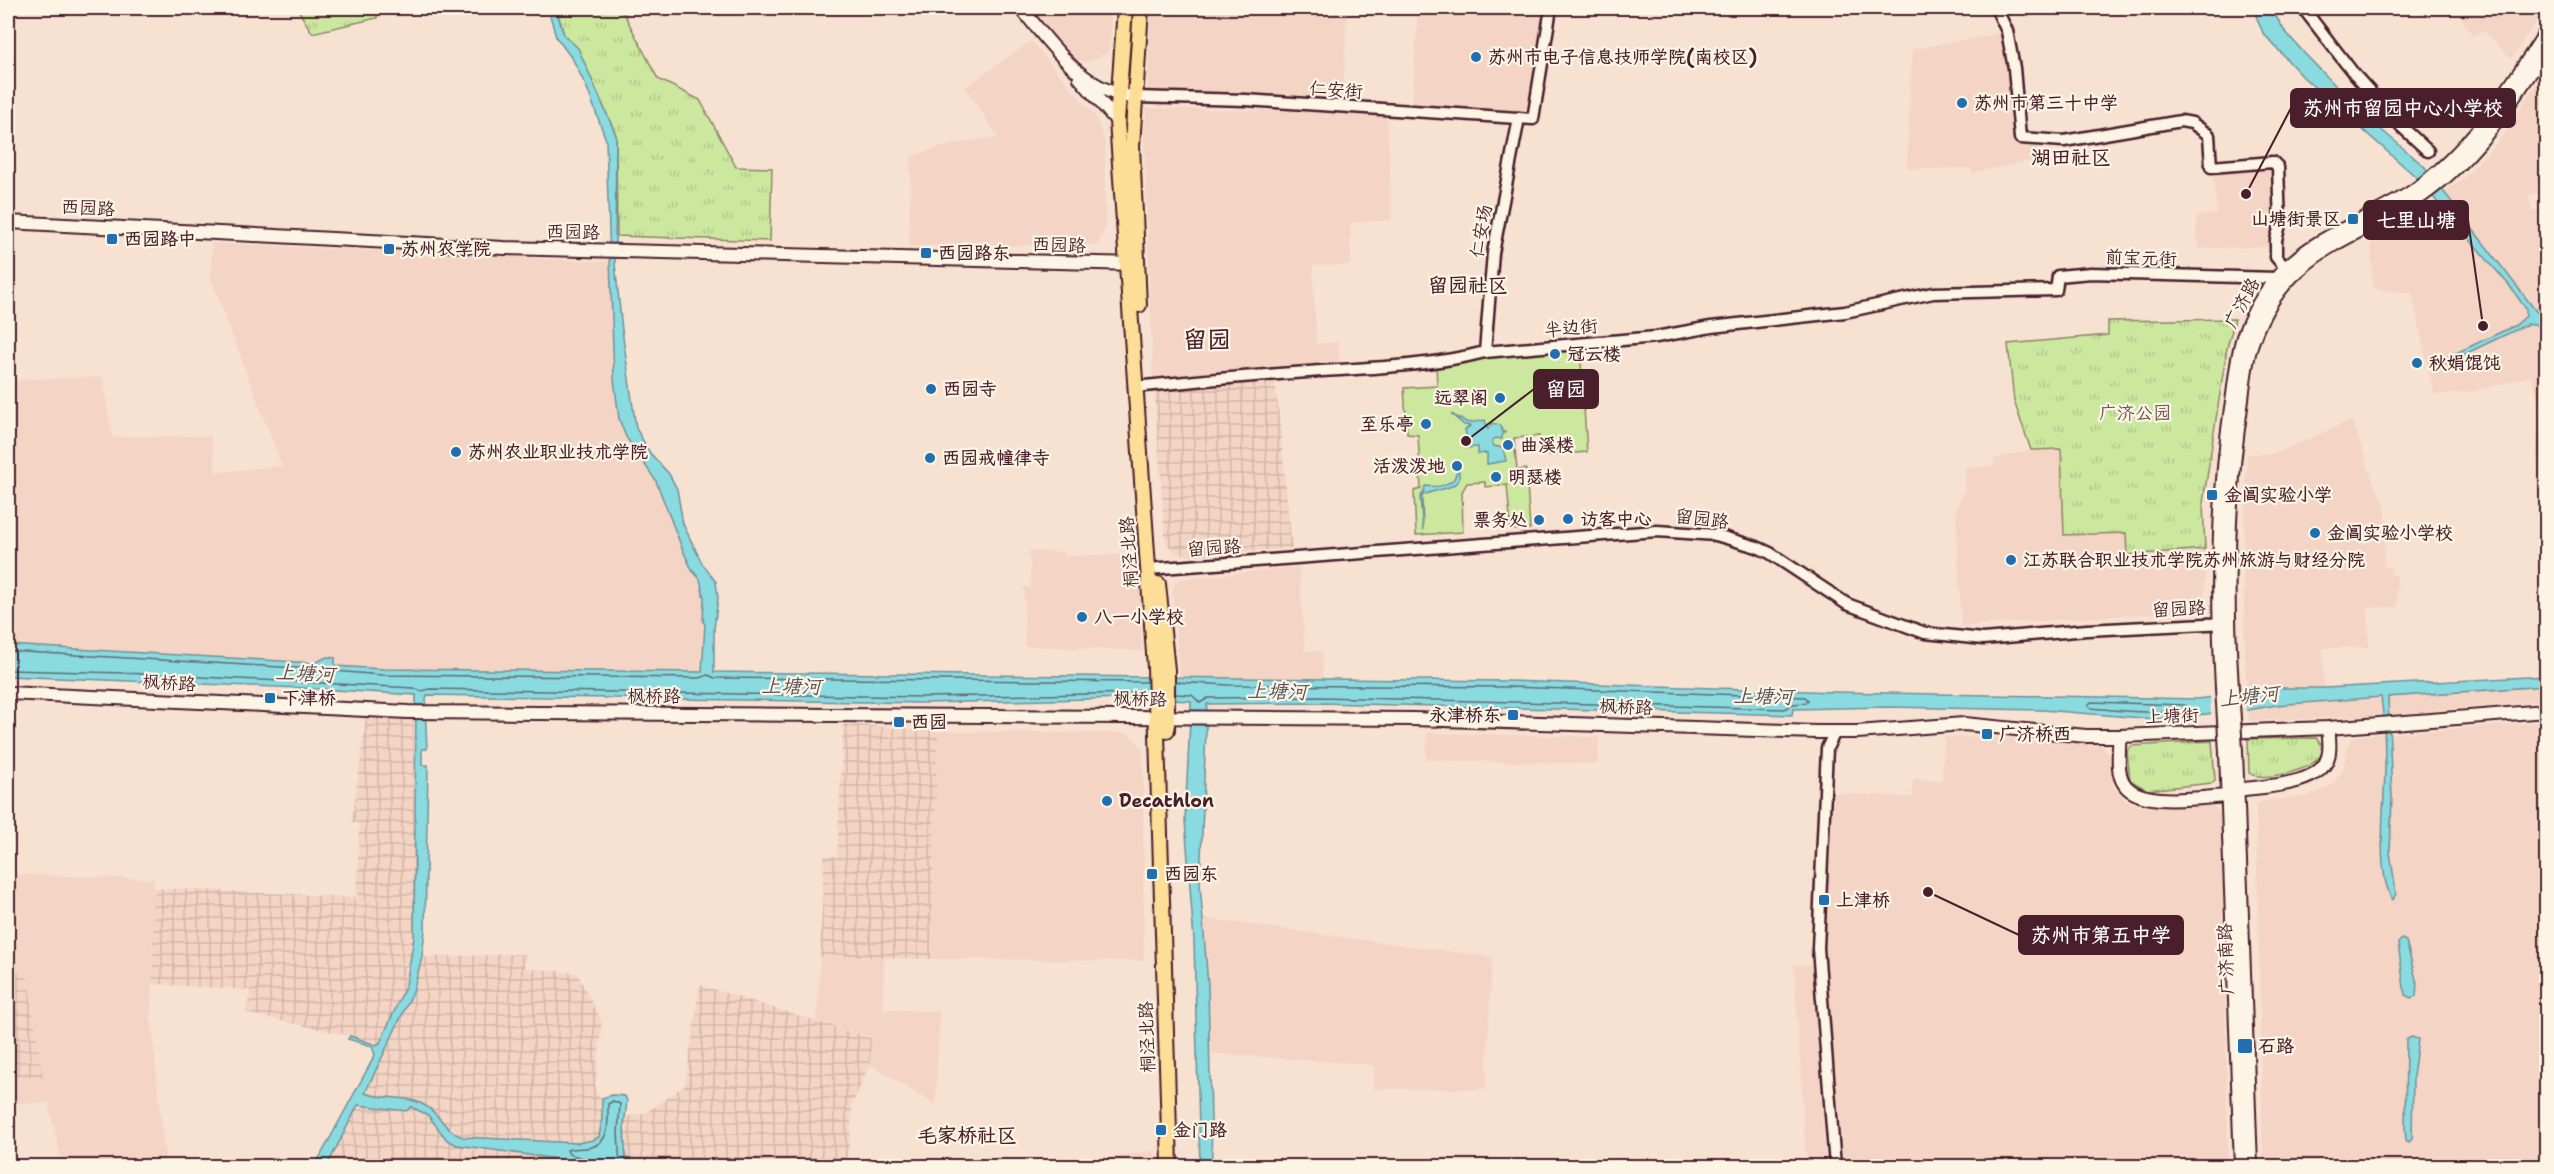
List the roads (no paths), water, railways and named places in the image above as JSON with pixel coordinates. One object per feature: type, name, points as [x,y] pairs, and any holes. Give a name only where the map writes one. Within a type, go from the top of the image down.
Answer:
[{"type":"main road","points":[[1021,8],[1117,121]]},
{"type":"main road","name":"桐泾北路","points":[[1125,8],[1117,121],[1133,265]]},
{"type":"main road","name":"桐泾北路","points":[[1141,8],[1132,146],[1133,265],[1139,387],[1161,669],[1170,1167]]},
{"type":"main road","name":"广济路","points":[[2231,752],[2224,623],[2230,484],[2248,362],[2258,327],[2285,276],[2386,212],[2414,201],[2440,182],[2473,151],[2547,32]]},
{"type":"main road","name":"广济路","points":[[2491,122],[2547,49]]},
{"type":"main road","points":[[1064,58],[1094,83],[1118,96],[1135,97]]},
{"type":"main road","name":"西园路","points":[[8,222],[504,248],[1133,265]]},
{"type":"main road","name":"枫桥路","points":[[8,693],[442,713],[1413,719],[1835,732]]},
{"type":"main road","name":"上塘街","points":[[1835,732],[1965,724],[2086,736],[2119,736],[2385,725],[2547,711]]},
{"type":"main road","name":"桐泾北路","points":[[1162,717],[1178,1167]]},
{"type":"main road","points":[[2119,736],[2121,777],[2125,786],[2136,794],[2153,799],[2233,793],[2296,781],[2317,773],[2328,757],[2328,728]]},
{"type":"main road","name":"广济南路","points":[[2231,752],[2251,1167]]},
{"type":"main road","name":"广济南路","points":[[2233,793],[2241,1167]]},
{"type":"street","name":"仁安街","points":[[1135,97],[1246,100],[1533,119],[1551,8]]},
{"type":"street","points":[[1996,8],[2007,31],[2014,68],[2020,138],[2064,141],[2181,120],[2192,123],[2209,135],[2211,167],[2273,162],[2278,167],[2280,225],[2276,240],[2276,257],[2285,276]]},
{"type":"street","points":[[2304,8],[2354,74],[2401,126],[2428,151]]},
{"type":"street","name":"仁安场","points":[[1485,352],[1493,253],[1519,118]]},
{"type":"street","name":"前宝元街","points":[[2008,292],[2056,290],[2058,276],[2091,273],[2285,276]]},
{"type":"street","name":"半边街","points":[[1139,387],[1272,374],[1386,368],[1485,352],[1656,337],[1711,327],[1845,312],[1933,293],[2008,292]]},
{"type":"street","name":"留园路","points":[[1153,569],[1657,531],[1686,532],[1716,535],[1764,550],[1847,604],[1925,633],[1983,639],[2087,630],[2224,623]]},
{"type":"street","points":[[1835,732],[1827,748],[1818,948],[1835,1167]]},
{"type":"water","name":"上塘河","points":[[548,8],[556,8],[564,35],[578,48],[616,135],[615,263],[636,428],[650,453],[669,474],[677,489],[683,524],[702,563],[716,582],[718,598],[714,629],[714,672],[1508,681],[1834,692],[2197,699],[2249,693],[2260,688],[2324,688],[2546,676],[2546,686],[2388,697],[2392,797],[2390,852],[2396,893],[2393,900],[2387,888],[2382,854],[2385,754],[2381,697],[2277,705],[2155,719],[2042,710],[1888,707],[1793,709],[1792,715],[1320,703],[1207,704],[1200,883],[1208,986],[1212,1166],[1200,1166],[1194,941],[1185,820],[1191,701],[1128,698],[926,703],[427,695],[425,707],[427,749],[422,749],[422,765],[428,765],[425,930],[422,957],[413,992],[365,1093],[417,1102],[430,1108],[452,1131],[463,1137],[577,1143],[599,1137],[602,1098],[612,1095],[625,1096],[627,1101],[624,1126],[626,1166],[588,1166],[572,1161],[457,1145],[447,1140],[428,1115],[411,1107],[406,1111],[358,1105],[327,1166],[315,1166],[375,1055],[372,1046],[348,1039],[350,1036],[376,1045],[380,1043],[406,985],[414,938],[416,695],[8,676],[8,645],[314,663],[327,657],[335,658],[335,666],[383,669],[702,672],[705,624],[703,622],[704,598],[700,579],[692,570],[682,548],[656,481],[626,437],[619,419],[614,379],[606,140],[587,88],[573,60],[556,37]]},
{"type":"water","points":[[2253,8],[2271,8],[2284,30],[2364,115],[2424,166],[2546,324],[2546,337],[2535,324],[2528,324],[2444,364],[2441,360],[2516,325],[2526,316],[2526,309],[2509,285],[2415,176],[2303,77],[2263,33]]},
{"type":"water","points":[[1451,414],[1468,423],[1485,420],[1488,429],[1492,423],[1501,425],[1502,432],[1505,432],[1502,439],[1496,438],[1492,441],[1494,446],[1503,448],[1506,461],[1487,464],[1487,453],[1478,454],[1478,447],[1465,448],[1468,443],[1465,430],[1470,426],[1464,425]]},
{"type":"water","points":[[1459,471],[1459,480],[1455,484],[1422,496],[1423,530],[1420,497],[1425,486],[1447,484],[1454,479]]},
{"type":"water","points":[[2402,939],[2406,941],[2417,983],[2416,996],[2411,998],[2405,995],[2398,943]]},
{"type":"water","points":[[2411,1037],[2418,1039],[2413,1077],[2412,1139],[2409,1142],[2406,1140],[2405,1128],[2406,1040]]},
{"type":"place","name":"苏州市电子信息技师学院(南校区)","points":[[1476,57]]},
{"type":"place","name":"苏州市第三十中学","points":[[1962,103]]},
{"type":"place","name":"苏州市留园中心小学校","points":[[2246,194]]},
{"type":"place","name":"山塘街景区","points":[[2353,219]]},
{"type":"place","name":"西园路中","points":[[112,239]]},
{"type":"place","name":"苏州农学院","points":[[389,249]]},
{"type":"place","name":"西园路东","points":[[926,253]]},
{"type":"place","name":"七里山塘","points":[[2483,326]]},
{"type":"place","name":"冠云楼","points":[[1555,354]]},
{"type":"place","name":"秋娟馄饨","points":[[2417,363]]},
{"type":"place","name":"西园寺","points":[[931,389]]},
{"type":"place","name":"远翠阁","points":[[1500,398]]},
{"type":"place","name":"至乐亭","points":[[1426,424]]},
{"type":"place","name":"留园","points":[[1466,441]]},
{"type":"place","name":"曲溪楼","points":[[1508,445]]},
{"type":"place","name":"苏州农业职业技术学院","points":[[456,452]]},
{"type":"place","name":"西园戒幢律寺","points":[[930,458]]},
{"type":"place","name":"活泼泼地","points":[[1457,466]]},
{"type":"place","name":"明瑟楼","points":[[1496,477]]},
{"type":"place","name":"金阊实验小学","points":[[2212,495]]},
{"type":"place","name":"访客中心","points":[[1568,519]]},
{"type":"place","name":"票务处","points":[[1539,520]]},
{"type":"place","name":"金阊实验小学校","points":[[2315,533]]},
{"type":"place","name":"江苏联合职业技术学院苏州旅游与财经分院","points":[[2011,560]]},
{"type":"place","name":"八一小学校","points":[[1082,617]]},
{"type":"place","name":"下津桥","points":[[270,698]]},
{"type":"place","name":"永津桥东","points":[[1513,715]]},
{"type":"place","name":"西园","points":[[899,722]]},
{"type":"place","name":"广济桥西","points":[[1987,734]]},
{"type":"place","name":"Decathlon","points":[[1107,801]]},
{"type":"place","name":"西园东","points":[[1152,874]]},
{"type":"place","name":"苏州市第五中学","points":[[1928,892]]},
{"type":"place","name":"上津桥","points":[[1824,900]]},
{"type":"place","name":"石路","points":[[2245,1046]]},
{"type":"place","name":"金门路","points":[[1161,1130]]},
{"type":"district","name":"湖田社区","points":[[2071,157]]},
{"type":"district","name":"留园社区","points":[[1468,285]]},
{"type":"district","name":"留园","points":[[1207,340]]},
{"type":"district","name":"毛家桥社区","points":[[967,1135]]},
{"type":"park label","name":"广济公园","points":[[2135,413]]}]
